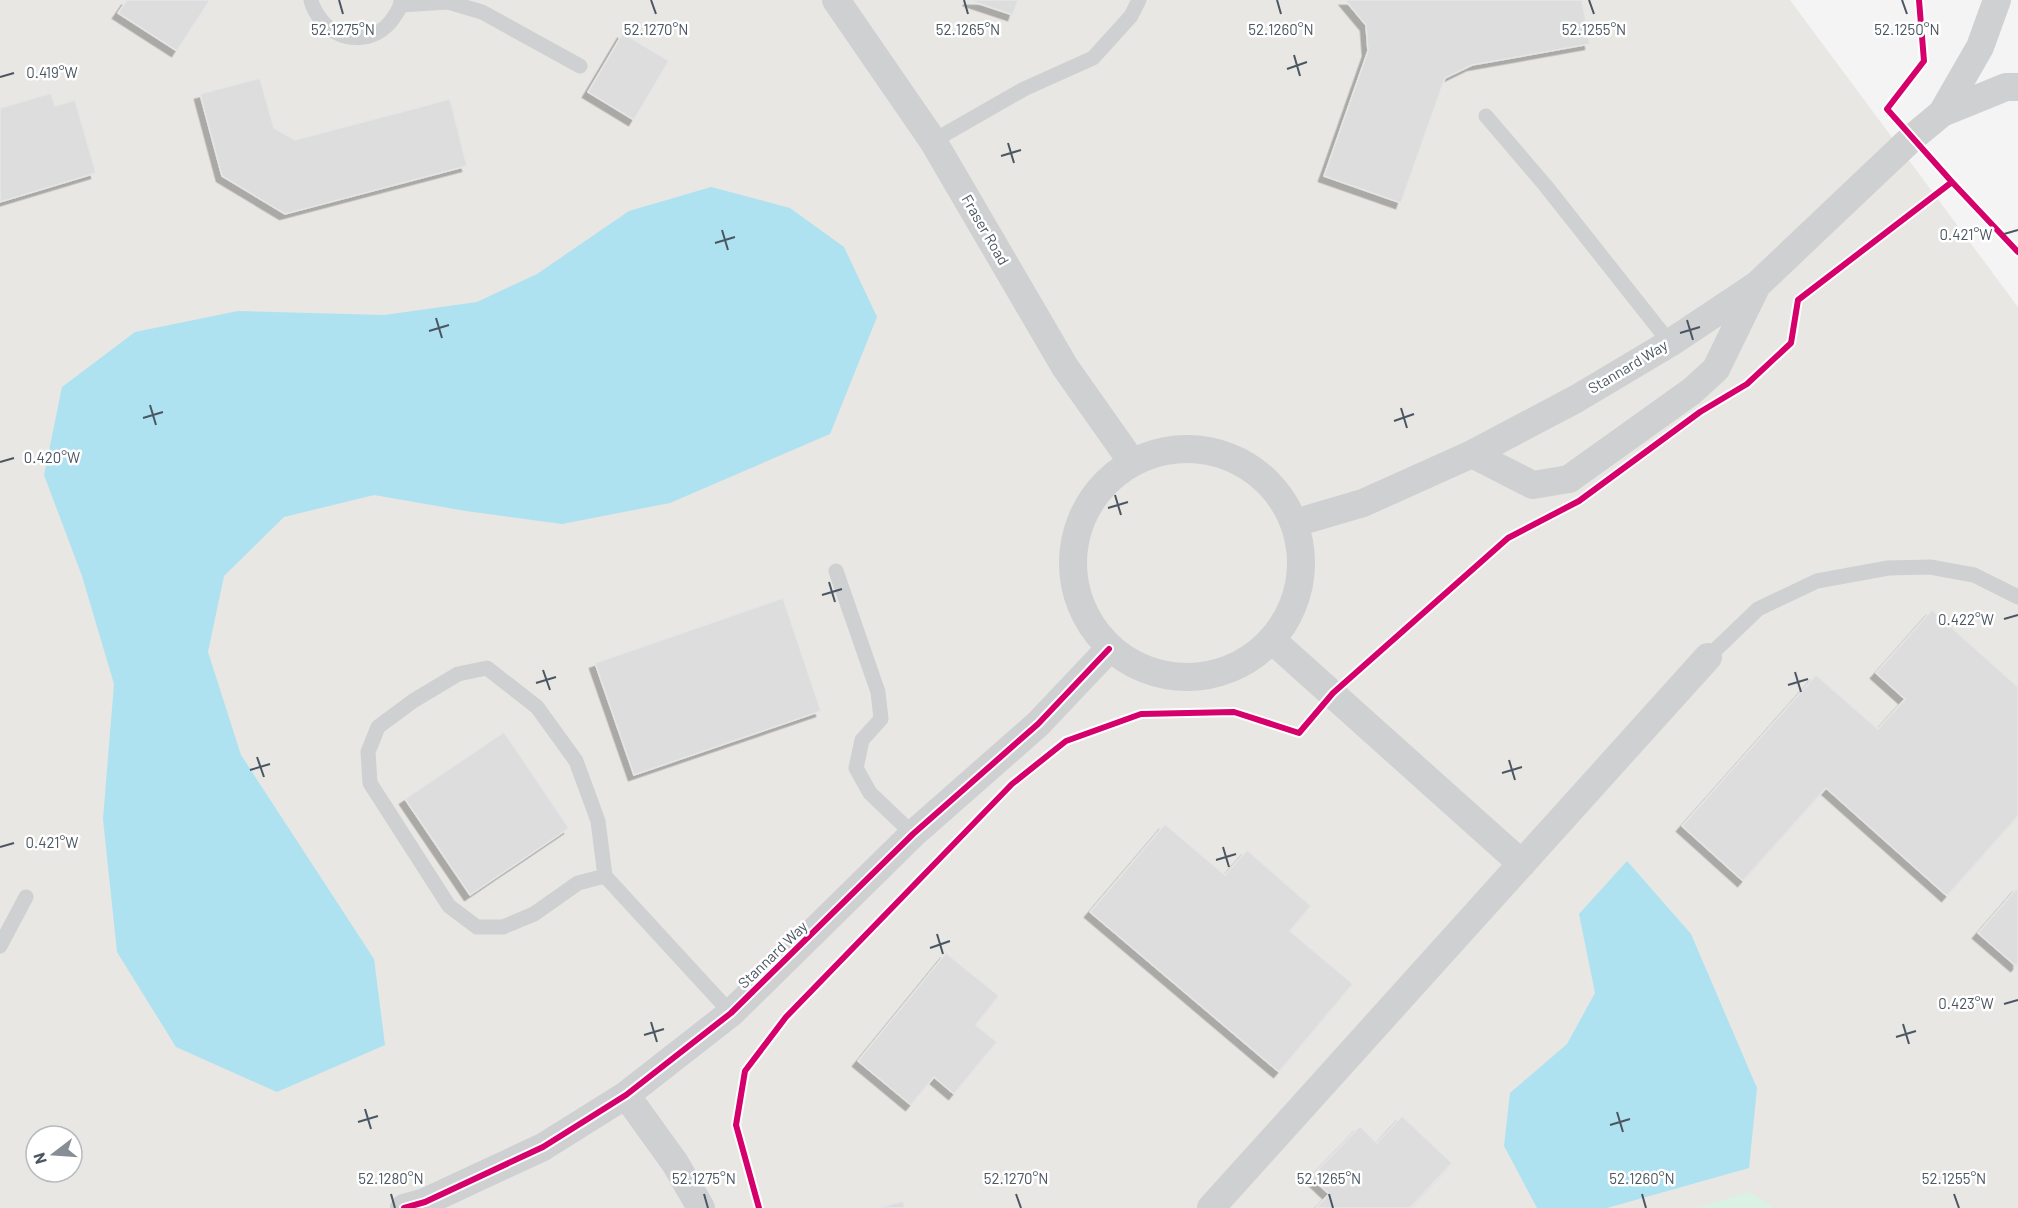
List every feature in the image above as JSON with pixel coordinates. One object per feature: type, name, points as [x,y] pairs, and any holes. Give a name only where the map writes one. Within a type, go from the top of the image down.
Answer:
[{"type":"street","name":"Fraser Road","points":[[836,0],[933,141],[1065,367],[1132,462]]},
{"type":"street","name":"Stannard Way","points":[[1942,113],[1980,47],[1997,0]]},
{"type":"street","name":"Stannard Way","points":[[1295,523],[1363,503],[1472,454],[1576,399],[1670,343],[1757,285],[1912,138],[1942,113],[2006,87],[2018,87]]},
{"type":"street","points":[[1472,454],[1533,485],[1569,479],[1692,391],[1716,369],[1757,285]]},
{"type":"street","points":[[1165,450],[1213,451],[1245,464],[1273,486],[1295,523],[1302,570],[1292,611],[1273,640],[1235,669],[1189,679],[1148,672],[1108,648],[1082,611],[1071,564],[1079,522],[1101,486],[1132,462],[1165,450]]},
{"type":"street","points":[[1273,640],[1522,864]]},
{"type":"street","name":"Stannard Way","points":[[404,1208],[425,1202],[543,1148],[626,1095],[731,1013],[913,834],[1038,724],[1108,648]]},
{"type":"street","points":[[1211,1208],[1708,657]]},
{"type":"street","points":[[626,1095],[675,1163],[701,1208]]},
{"type":"lane","points":[[311,0],[312,6],[326,27],[347,38],[371,37],[388,27],[401,3],[448,2],[482,12],[580,66]]},
{"type":"lane","points":[[933,141],[1024,89],[1093,58],[1131,16],[1139,0]]},
{"type":"lane","points":[[1486,116],[1545,184],[1670,343]]},
{"type":"lane","points":[[1708,657],[1758,609],[1817,581],[1887,568],[1930,567],[1974,575],[2018,597]]},
{"type":"lane","points":[[836,571],[878,692],[880,719],[862,740],[856,768],[870,793],[913,834]]},
{"type":"lane","points":[[605,876],[578,883],[534,914],[503,927],[477,927],[448,906],[370,783],[368,752],[378,727],[413,701],[458,674],[487,668],[537,707],[576,761],[598,821],[605,876],[731,1013]]},
{"type":"lane","points":[[0,946],[26,897]]},
{"type":"shaded area","points":[[0,0],[1790,0],[2018,307],[2018,1208],[0,1208]]},
{"type":"green space","points":[[1749,1192],[1775,1208],[1697,1208]]},
{"type":"water","points":[[711,187],[790,208],[844,247],[877,317],[830,434],[670,503],[562,524],[374,495],[284,517],[224,576],[208,652],[241,755],[374,959],[385,1045],[277,1092],[176,1047],[117,952],[103,819],[114,684],[82,576],[44,475],[62,387],[135,332],[238,311],[384,315],[477,302],[537,274],[629,211]]},
{"type":"water","points":[[1627,861],[1691,934],[1757,1088],[1749,1168],[1607,1208],[1537,1208],[1504,1146],[1510,1093],[1567,1044],[1595,993],[1579,914]]},
{"type":"building","points":[[127,0],[210,0],[177,51],[118,13]]},
{"type":"building","points":[[968,0],[1018,0],[1013,15]]},
{"type":"building","points":[[1345,0],[1582,0],[1590,44],[1472,65],[1445,78],[1401,203],[1324,176],[1368,51],[1366,25]]},
{"type":"building","points":[[623,33],[669,61],[634,120],[588,92]]},
{"type":"building","points":[[260,78],[274,128],[295,140],[450,99],[467,166],[285,214],[222,176],[200,94]]},
{"type":"building","points":[[51,93],[55,106],[75,100],[96,173],[0,202],[0,108]]},
{"type":"building","points":[[783,598],[821,711],[634,775],[595,663]]},
{"type":"building","points":[[1932,610],[2018,687],[2018,816],[1947,896],[1826,788],[1743,881],[1682,826],[1816,675],[1878,729],[1905,699],[1876,673]]},
{"type":"building","points":[[504,732],[569,828],[470,895],[405,799]]},
{"type":"building","points":[[1165,824],[1225,875],[1247,850],[1311,906],[1290,931],[1353,984],[1279,1072],[1090,912]]},
{"type":"building","points":[[2018,887],[2018,964],[2016,966],[1978,933]]},
{"type":"building","points":[[946,953],[999,996],[976,1025],[997,1042],[954,1094],[934,1077],[911,1105],[858,1061]]},
{"type":"building","points":[[1402,1116],[1452,1163],[1410,1208],[1316,1208],[1329,1194],[1311,1177],[1360,1126],[1377,1143]]},
{"type":"building","points":[[903,1201],[905,1208],[877,1208]]},
{"type":"cycle path","points":[[1919,0],[1924,61],[1887,109],[1952,182]]},
{"type":"cycle path","points":[[759,1208],[736,1125],[745,1071],[786,1017],[1012,784],[1066,741],[1141,714],[1234,712],[1299,733],[1333,693],[1508,538],[1579,501],[1700,412],[1747,384],[1791,343],[1798,300],[1952,182],[2018,252]]},
{"type":"cycle path","points":[[404,1208],[425,1202],[543,1147],[626,1095],[731,1013],[913,834],[1038,724],[1109,649]]}]
